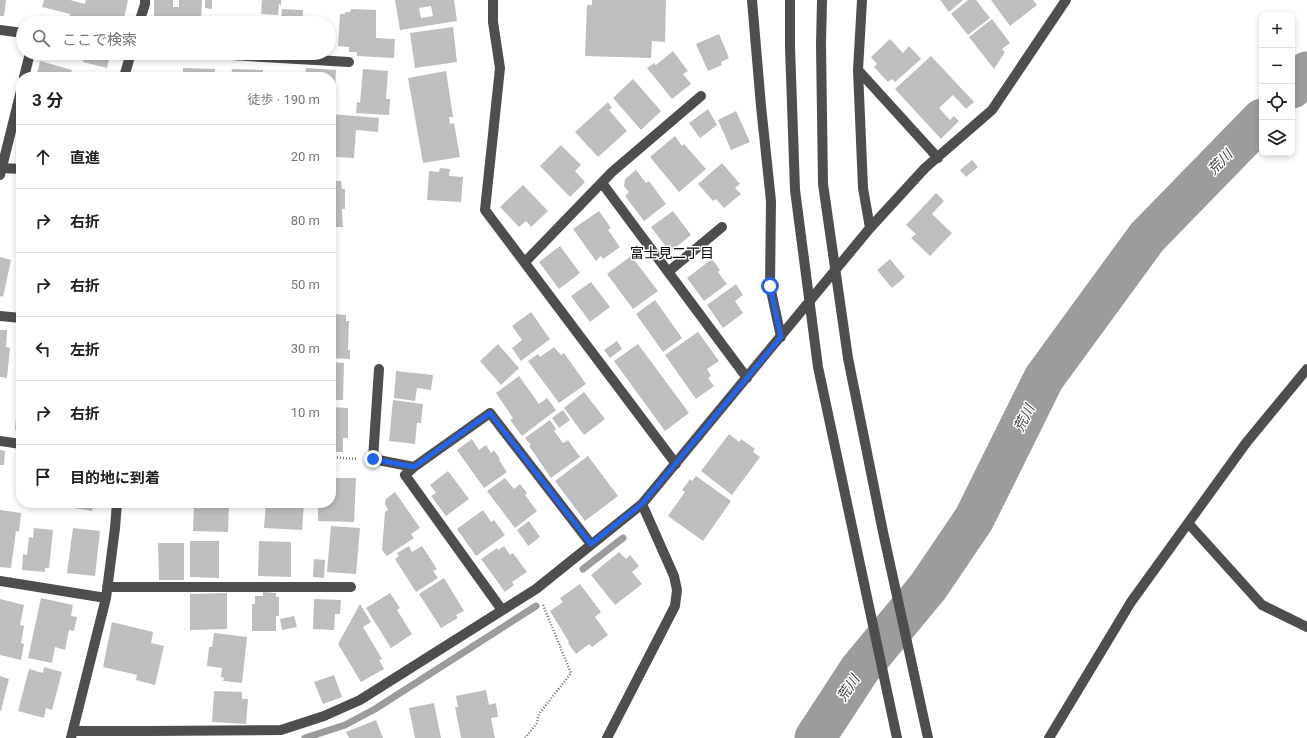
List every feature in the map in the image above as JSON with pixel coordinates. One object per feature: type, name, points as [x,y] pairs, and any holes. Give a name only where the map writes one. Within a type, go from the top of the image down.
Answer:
[{"type":"street","points":[[142,16],[145,4],[144,0]]},
{"type":"street","points":[[493,0],[494,22],[500,68],[485,210],[676,464]]},
{"type":"street","points":[[752,0],[771,201],[770,286],[781,337]]},
{"type":"street","points":[[790,0],[790,47],[795,190],[818,367],[897,738]]},
{"type":"street","points":[[822,0],[821,45],[823,184],[848,358],[884,540],[928,738]]},
{"type":"street","points":[[862,0],[858,70],[862,188],[870,228]]},
{"type":"street","points":[[117,508],[116,528],[106,598],[72,734],[281,730],[324,716],[360,700],[536,589],[642,504],[870,228],[925,168],[992,110],[1065,1]]},
{"type":"street","points":[[0,30],[16,32]]},
{"type":"street","points":[[25,72],[28,60]]},
{"type":"street","points":[[125,72],[129,60]]},
{"type":"street","points":[[315,60],[349,62]]},
{"type":"street","points":[[858,70],[938,158]]},
{"type":"street","points":[[525,262],[612,172],[702,96]]},
{"type":"street","points":[[16,111],[1,171],[16,170]]},
{"type":"street","points":[[602,183],[747,378]]},
{"type":"street","points":[[668,272],[722,227]]},
{"type":"street","points":[[0,316],[16,318]]},
{"type":"street","points":[[379,369],[373,459],[414,467]]},
{"type":"street","points":[[1049,738],[1131,602],[1246,443],[1307,369]]},
{"type":"street","points":[[502,610],[405,475],[414,467],[490,413],[591,544]]},
{"type":"street","points":[[0,442],[16,444]]},
{"type":"street","points":[[607,738],[675,606],[677,590],[674,576],[642,504]]},
{"type":"street","points":[[1188,523],[1262,605],[1307,627]]},
{"type":"street","points":[[0,581],[106,598]]},
{"type":"street","points":[[107,586],[351,587]]},
{"type":"path","points":[[336,458],[373,459]]},
{"type":"path","points":[[525,738],[537,723],[539,714],[571,673],[536,589]]},
{"type":"building","points":[[0,0],[6,0],[4,16],[0,16]]},
{"type":"building","points":[[44,0],[70,0],[85,4],[86,0],[128,0],[125,16],[70,16],[70,14],[42,7]]},
{"type":"building","points":[[154,0],[173,0],[173,7],[179,7],[179,0],[202,0],[201,16],[154,16]]},
{"type":"building","points":[[205,0],[212,0],[212,9],[205,8]]},
{"type":"building","points":[[262,0],[281,0],[278,15],[261,14]]},
{"type":"building","points":[[395,0],[454,0],[457,21],[400,30]],"holes":[[[431,6],[433,16],[421,18],[419,8]]]},
{"type":"building","points":[[592,0],[666,0],[665,42],[652,41],[651,58],[585,56],[587,5],[592,5]]},
{"type":"building","points":[[940,0],[963,0],[949,12]]},
{"type":"building","points":[[968,0],[976,0],[990,18],[968,35],[951,14]]},
{"type":"building","points":[[991,0],[1033,0],[1037,5],[1010,26]]},
{"type":"building","points":[[282,9],[303,10],[303,16],[282,16]]},
{"type":"building","points":[[351,9],[376,10],[376,38],[395,39],[394,58],[357,56],[357,52],[349,52],[349,47],[338,46],[340,14],[350,12]]},
{"type":"building","points":[[992,19],[1010,43],[1002,49],[1005,52],[994,69],[969,37]]},
{"type":"building","points":[[453,27],[457,62],[415,68],[410,33]]},
{"type":"building","points":[[719,34],[729,58],[721,62],[722,65],[708,71],[696,44]]},
{"type":"building","points":[[890,39],[903,53],[909,46],[921,59],[895,82],[892,79],[888,82],[874,67],[877,64],[871,57]]},
{"type":"building","points":[[673,51],[688,71],[683,74],[691,84],[672,99],[647,68],[654,63],[656,65]]},
{"type":"building","points":[[931,56],[974,102],[966,109],[953,95],[939,108],[950,120],[954,116],[959,121],[941,139],[895,89]]},
{"type":"building","points":[[83,60],[109,60],[107,68],[83,62]]},
{"type":"building","points":[[40,61],[72,70],[71,72],[37,72]]},
{"type":"building","points":[[183,68],[215,69],[215,72],[183,72]]},
{"type":"building","points":[[306,68],[336,70],[336,72],[306,72]]},
{"type":"building","points":[[232,69],[263,70],[263,72],[232,72]]},
{"type":"building","points":[[363,69],[388,71],[386,99],[390,99],[389,115],[356,113],[357,102],[360,103]]},
{"type":"building","points":[[446,71],[453,117],[449,117],[450,124],[454,123],[460,157],[423,163],[408,78]]},
{"type":"building","points":[[633,79],[661,111],[641,130],[613,98]]},
{"type":"building","points":[[608,102],[612,108],[609,110],[627,131],[598,157],[575,132]]},
{"type":"building","points":[[708,109],[717,125],[700,138],[689,123]]},
{"type":"building","points":[[736,111],[750,142],[731,150],[718,120]]},
{"type":"building","points":[[336,114],[379,118],[378,132],[356,130],[354,158],[336,157]]},
{"type":"building","points":[[675,136],[682,146],[684,144],[706,169],[679,192],[650,157]]},
{"type":"building","points":[[561,145],[581,165],[575,171],[585,182],[570,197],[540,166]]},
{"type":"building","points":[[972,160],[978,167],[966,177],[960,170]]},
{"type":"building","points":[[722,163],[740,184],[735,188],[741,194],[724,208],[716,199],[713,201],[698,184]]},
{"type":"building","points":[[440,168],[450,169],[449,176],[463,177],[461,202],[427,200],[429,171],[439,172]]},
{"type":"building","points":[[636,170],[646,183],[649,181],[666,204],[644,221],[625,196],[629,192],[624,186],[625,179]]},
{"type":"building","points":[[336,181],[341,181],[342,189],[345,189],[345,209],[342,209],[343,227],[336,227]]},
{"type":"building","points":[[523,185],[548,211],[531,227],[526,221],[519,227],[500,207]]},
{"type":"building","points":[[936,193],[944,201],[932,214],[952,233],[930,256],[911,238],[916,234],[906,225]]},
{"type":"building","points":[[599,211],[611,228],[608,230],[620,247],[603,259],[601,256],[596,261],[573,229]]},
{"type":"building","points":[[673,211],[691,235],[670,252],[651,227]]},
{"type":"building","points":[[560,246],[580,273],[559,289],[539,262]]},
{"type":"building","points":[[631,256],[658,291],[633,309],[607,274]]},
{"type":"building","points":[[0,257],[11,260],[3,297],[0,296]]},
{"type":"building","points":[[712,259],[720,270],[718,272],[727,284],[704,301],[687,278]]},
{"type":"building","points":[[890,259],[905,277],[892,288],[877,270]]},
{"type":"building","points":[[591,282],[610,307],[590,322],[571,296]]},
{"type":"building","points":[[736,284],[743,295],[735,301],[743,313],[723,328],[707,305]]},
{"type":"building","points":[[655,300],[682,338],[663,352],[636,314]]},
{"type":"building","points":[[531,312],[550,339],[521,361],[512,348],[522,340],[512,326]]},
{"type":"building","points":[[336,314],[346,315],[346,321],[349,321],[348,350],[350,350],[350,359],[336,358]]},
{"type":"building","points":[[0,330],[7,330],[6,347],[10,348],[7,378],[0,377]]},
{"type":"building","points":[[698,332],[719,361],[707,369],[711,376],[708,378],[714,386],[696,399],[665,355]]},
{"type":"building","points":[[617,341],[622,349],[610,358],[604,350]]},
{"type":"building","points":[[498,344],[519,368],[501,385],[480,361]]},
{"type":"building","points":[[638,344],[689,413],[665,431],[614,361]]},
{"type":"building","points":[[554,347],[561,355],[564,353],[586,384],[559,403],[528,361],[538,354],[540,357]]},
{"type":"building","points":[[336,362],[344,363],[343,400],[336,400]]},
{"type":"building","points":[[396,371],[433,375],[431,390],[417,388],[415,401],[394,398]]},
{"type":"building","points":[[519,376],[539,404],[547,398],[556,410],[522,436],[510,420],[513,418],[496,393]]},
{"type":"building","points":[[584,392],[605,419],[584,435],[564,408]]},
{"type":"building","points":[[393,400],[423,404],[421,423],[417,423],[415,444],[389,441]]},
{"type":"building","points":[[336,407],[348,408],[348,438],[343,438],[343,452],[336,452]]},
{"type":"building","points":[[563,410],[570,420],[559,428],[552,418]]},
{"type":"building","points":[[550,420],[556,429],[554,431],[563,443],[568,440],[580,457],[551,478],[529,446],[531,445],[525,438]]},
{"type":"building","points":[[729,434],[739,442],[741,439],[755,449],[753,452],[760,457],[732,495],[701,471]]},
{"type":"building","points":[[472,439],[479,450],[486,445],[491,453],[494,450],[507,472],[484,488],[457,450]]},
{"type":"building","points":[[0,450],[5,451],[4,465],[0,465]]},
{"type":"building","points":[[588,456],[618,496],[585,521],[555,481]]},
{"type":"building","points":[[448,471],[469,499],[446,516],[431,496],[436,493],[430,485]]},
{"type":"building","points":[[696,476],[731,501],[703,541],[668,516],[685,492],[682,490],[690,479],[692,481]]},
{"type":"building","points":[[336,478],[356,478],[354,522],[318,521],[318,508],[336,508]]},
{"type":"building","points":[[505,478],[514,489],[520,484],[527,493],[525,495],[537,511],[515,528],[487,491]]},
{"type":"building","points":[[395,492],[420,528],[411,534],[414,538],[387,556],[382,550],[385,512],[388,510],[385,504],[386,499]]},
{"type":"building","points":[[74,508],[92,508],[92,511]]},
{"type":"building","points":[[194,508],[229,508],[228,532],[193,531]]},
{"type":"building","points":[[266,508],[304,508],[302,530],[264,528]]},
{"type":"building","points":[[0,510],[21,513],[19,532],[16,531],[11,568],[0,567]]},
{"type":"building","points":[[483,510],[491,522],[494,520],[505,535],[476,556],[457,529]]},
{"type":"building","points":[[529,521],[540,537],[528,546],[517,530]]},
{"type":"building","points":[[331,526],[360,528],[356,574],[327,572]]},
{"type":"building","points":[[34,528],[53,530],[49,568],[45,568],[45,572],[22,570],[23,554],[27,555],[29,537],[33,538]]},
{"type":"building","points":[[73,528],[100,531],[95,576],[67,573]]},
{"type":"building","points":[[190,541],[219,541],[219,578],[190,577]]},
{"type":"building","points":[[259,541],[291,542],[291,577],[258,576]]},
{"type":"building","points":[[158,543],[184,543],[184,580],[159,580]]},
{"type":"building","points":[[409,546],[412,552],[422,546],[437,569],[433,571],[438,578],[416,592],[395,559],[399,556],[397,553]]},
{"type":"building","points":[[504,546],[510,555],[513,553],[527,572],[512,582],[514,585],[505,592],[481,559],[497,548],[498,550]]},
{"type":"building","points":[[619,552],[626,559],[630,555],[639,566],[632,572],[642,584],[615,605],[591,575]]},
{"type":"building","points":[[314,559],[325,560],[324,578],[313,577]]},
{"type":"building","points":[[444,578],[464,611],[456,615],[458,618],[441,628],[419,594]]},
{"type":"building","points":[[580,584],[601,612],[595,617],[608,635],[592,647],[589,644],[576,654],[550,611],[563,602],[560,598]]},
{"type":"building","points":[[263,592],[276,593],[276,597],[279,597],[279,616],[276,616],[276,631],[252,631],[252,604],[255,604],[255,596],[263,596]]},
{"type":"building","points":[[227,593],[227,629],[190,630],[190,594]]},
{"type":"building","points":[[390,593],[400,608],[397,610],[412,634],[391,648],[366,608]]},
{"type":"building","points":[[41,598],[73,605],[71,616],[77,617],[74,631],[69,630],[65,650],[55,647],[52,663],[28,658]]},
{"type":"building","points":[[0,599],[24,605],[20,625],[24,626],[21,643],[24,644],[21,660],[0,655]]},
{"type":"building","points":[[314,599],[341,600],[340,614],[335,614],[334,630],[313,629]]},
{"type":"building","points":[[360,604],[371,622],[363,627],[382,659],[379,660],[384,669],[361,682],[338,644]]},
{"type":"building","points":[[294,616],[297,627],[282,630],[280,619]]},
{"type":"building","points":[[112,622],[153,632],[151,643],[164,646],[155,685],[136,680],[137,675],[103,667]]},
{"type":"building","points":[[214,633],[247,637],[242,683],[223,681],[224,678],[221,677],[222,668],[207,666],[209,647],[212,647]]},
{"type":"building","points":[[44,667],[62,672],[52,710],[46,708],[44,718],[18,711],[29,669],[43,673]]},
{"type":"building","points":[[334,675],[342,697],[323,704],[314,682]]},
{"type":"building","points":[[0,676],[9,679],[1,711],[0,711]]},
{"type":"building","points":[[486,690],[489,705],[496,703],[498,717],[491,718],[495,738],[461,738],[455,707],[458,707],[456,696]]},
{"type":"building","points":[[214,691],[242,692],[242,699],[248,699],[246,724],[212,722]]},
{"type":"building","points":[[434,703],[441,738],[415,738],[409,708]]},
{"type":"building","points":[[376,720],[383,738],[349,738],[346,732]]},
{"type":"waterway","name":"荒川","points":[[1295,85],[1307,72]]},
{"type":"waterway","name":"荒川","points":[[815,738],[860,669],[928,587],[974,519],[1044,378],[1147,237],[1261,120]]},
{"type":"waterway","points":[[583,569],[623,538]]},
{"type":"waterway","points":[[305,738],[345,725],[375,709],[536,606]]},
{"type":"district","name":"富士見二丁目","points":[[672,253]]},
{"type":"route","points":[[373,459],[414,467],[490,413],[591,544],[642,504],[781,337],[770,286]]}]
